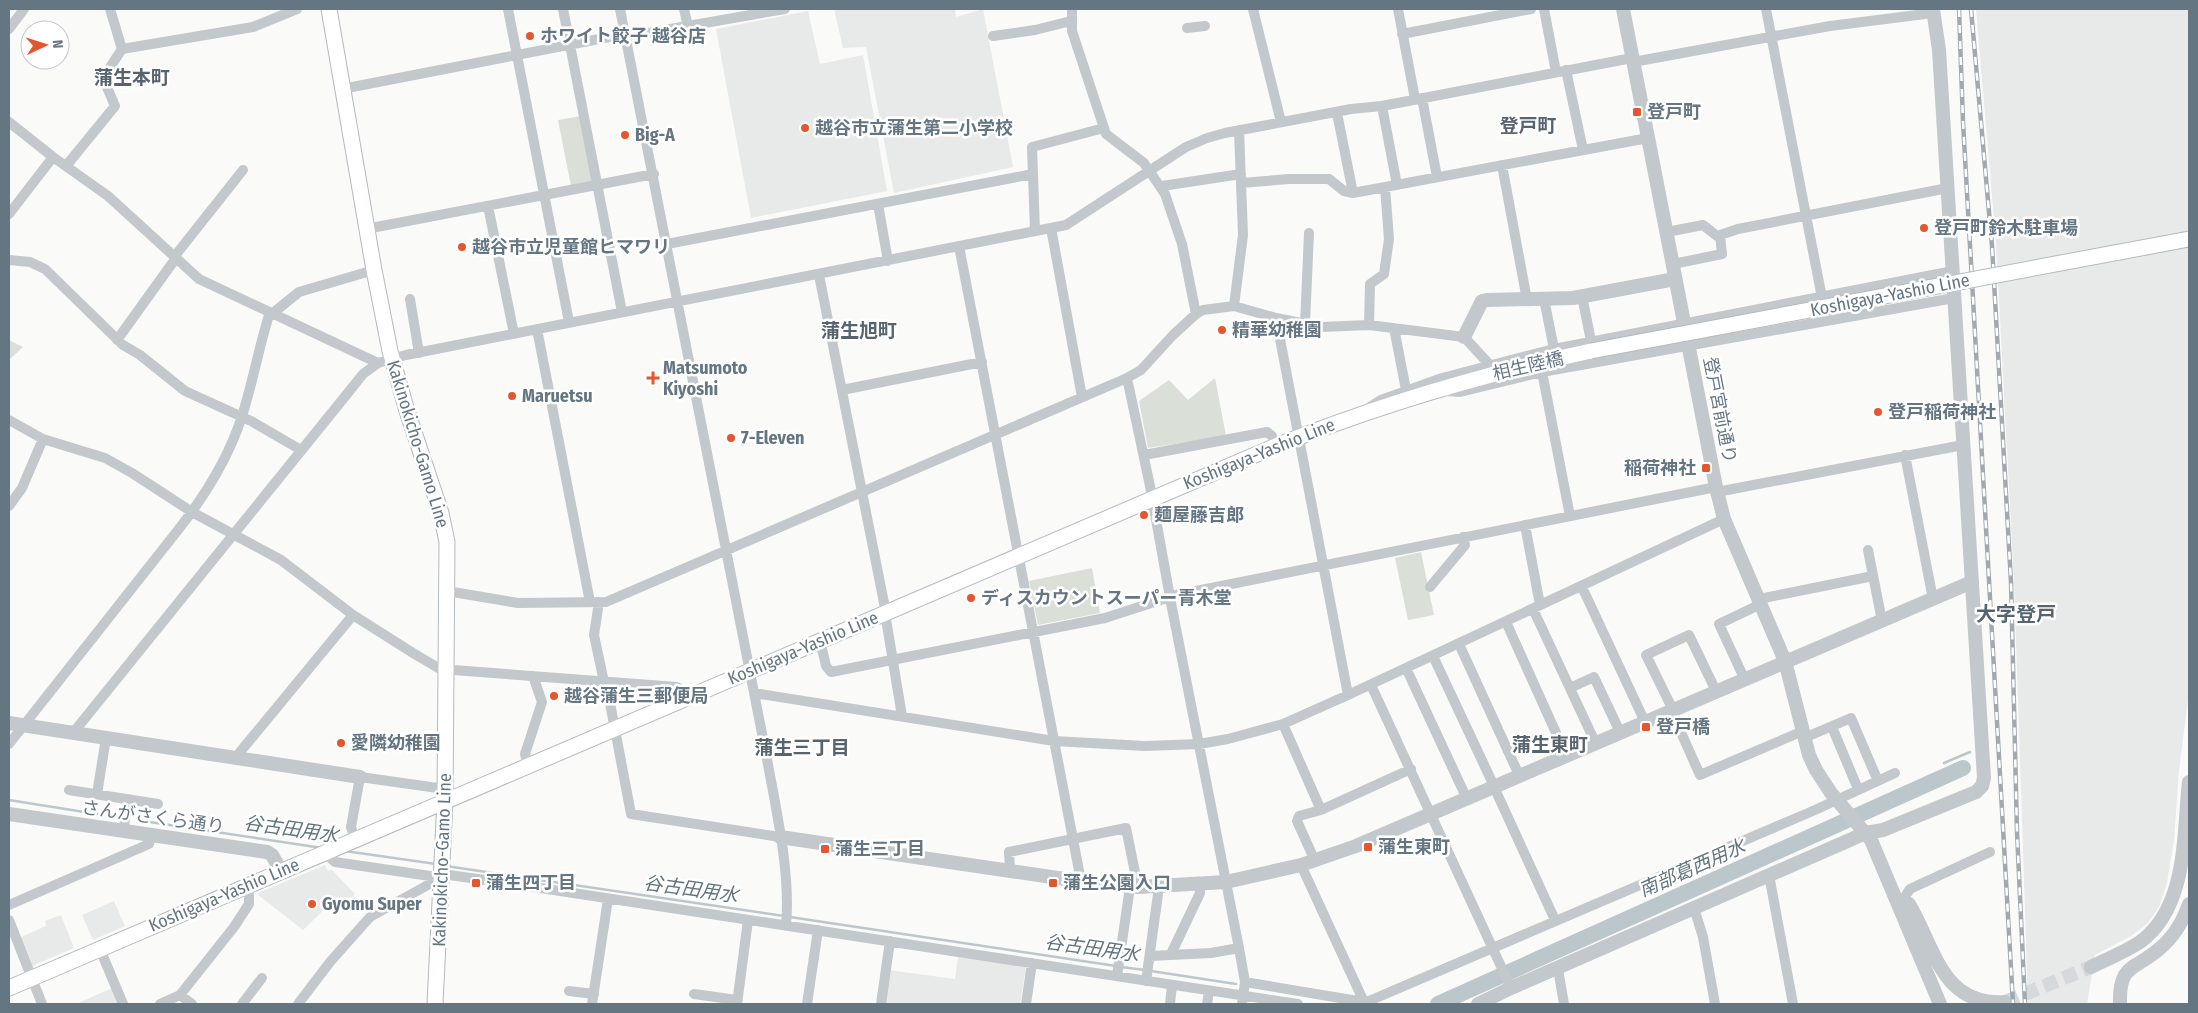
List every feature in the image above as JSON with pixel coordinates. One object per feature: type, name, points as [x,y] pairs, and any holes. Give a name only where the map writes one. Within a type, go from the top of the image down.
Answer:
[{"type":"main road","name":"Kakinokicho-Gamo Line","points":[[329,9],[374,270],[385,361],[445,529],[447,592],[445,795],[439,875],[435,1004]]},
{"type":"main road","name":"Koshigaya-Yashio Line","points":[[1591,346],[2189,239]]},
{"type":"main road","name":"相生陸橋","points":[[1466,381],[1591,346]]},
{"type":"main road","name":"Koshigaya-Yashio Line","points":[[9,988],[355,839],[445,795],[528,766],[615,727],[1276,446],[1359,415],[1407,394],[1466,381]]},
{"type":"street","points":[[9,29],[24,9]]},
{"type":"street","points":[[110,9],[122,49]]},
{"type":"street","points":[[66,166],[116,106],[103,78],[122,49],[252,27],[297,9]]},
{"type":"street","points":[[508,9],[569,322]]},
{"type":"street","points":[[562,9],[622,312]]},
{"type":"street","points":[[620,9],[654,174],[677,302],[750,670],[780,837],[787,912],[786,925]]},
{"type":"street","points":[[684,9],[688,27]]},
{"type":"street","points":[[342,89],[569,43],[688,27],[785,9]]},
{"type":"street","points":[[1072,9],[1072,32],[1106,134],[1150,169],[1162,186],[1182,244],[1196,314]]},
{"type":"street","points":[[1253,9],[1281,122]]},
{"type":"street","points":[[1398,9],[1402,34],[1437,177]]},
{"type":"street","points":[[1402,34],[1531,9]]},
{"type":"street","points":[[1544,9],[1582,150]]},
{"type":"street","name":"登戸宮前通り","points":[[1622,9],[1716,489],[1724,519],[1785,661],[1804,735],[1816,770],[1837,799]]},
{"type":"street","points":[[1766,9],[1826,321]]},
{"type":"street","points":[[73,733],[363,374],[385,361],[569,322],[819,275],[1066,225],[1186,147],[1221,134],[1351,109],[1382,106],[1561,71],[1910,12],[1933,11],[1939,50],[1948,188],[1982,740],[1984,778],[1982,786],[1976,792],[1883,830],[1863,831],[1558,969],[1510,985],[1478,1004]]},
{"type":"street","points":[[993,36],[1035,30],[1071,21]]},
{"type":"street","points":[[1187,28],[1205,26]]},
{"type":"street","points":[[1382,106],[1398,185]]},
{"type":"street","points":[[1337,113],[1353,193]]},
{"type":"street","points":[[9,122],[113,200],[198,279],[385,361]]},
{"type":"street","points":[[1035,231],[1032,147],[1104,128]]},
{"type":"street","points":[[1234,306],[1243,235],[1240,130]]},
{"type":"street","points":[[1162,186],[1241,178],[1329,179],[1344,191],[1353,193],[1648,138]]},
{"type":"street","points":[[9,214],[54,157]]},
{"type":"street","points":[[1502,165],[1527,300]]},
{"type":"street","points":[[117,340],[175,257],[243,170]]},
{"type":"street","points":[[366,229],[654,174]]},
{"type":"street","points":[[667,244],[1033,174]]},
{"type":"street","points":[[1370,325],[1370,284],[1384,274],[1389,239],[1385,187]]},
{"type":"street","points":[[1667,232],[1703,225],[1717,236],[1738,229],[1948,188]]},
{"type":"street","points":[[878,204],[888,261]]},
{"type":"street","points":[[488,206],[514,334]]},
{"type":"street","points":[[1051,228],[1082,397]]},
{"type":"street","points":[[1305,324],[1309,233]]},
{"type":"street","points":[[1672,264],[1722,254],[1720,235]]},
{"type":"street","points":[[959,246],[1081,881]]},
{"type":"street","points":[[9,260],[30,262],[45,269],[117,340],[185,391],[242,416],[301,450]]},
{"type":"street","points":[[9,744],[192,512],[231,444],[242,416],[271,312],[299,292],[374,270]]},
{"type":"street","points":[[1394,328],[1407,394],[1489,364],[1554,349],[1591,346],[1685,323],[1822,298],[1953,271]]},
{"type":"street","points":[[819,275],[885,613],[902,716]]},
{"type":"street","points":[[1464,337],[1482,301],[1582,296],[1675,279]]},
{"type":"street","points":[[1582,296],[1591,346]]},
{"type":"street","points":[[1440,388],[1447,392],[1460,392],[1542,372],[1954,298]]},
{"type":"street","points":[[410,299],[419,353]]},
{"type":"street","points":[[1544,299],[1554,349]]},
{"type":"street","points":[[447,592],[518,603],[606,602],[1127,378],[1141,370],[1173,335],[1203,310],[1234,306],[1276,318],[1324,327],[1370,325],[1464,337],[1489,364]]},
{"type":"street","points":[[1276,318],[1348,695]]},
{"type":"street","points":[[537,329],[595,602],[594,635],[615,727],[631,814],[1081,881],[1134,887],[1226,882],[1301,865],[1356,846],[1716,690],[1972,582]]},
{"type":"street","points":[[842,390],[982,362]]},
{"type":"street","points":[[1542,372],[1570,516]]},
{"type":"street","points":[[1127,378],[1144,455],[1239,948],[1245,982],[1243,1000]]},
{"type":"street","points":[[9,420],[44,439],[105,458],[192,512],[281,560],[353,615],[429,663],[447,670],[677,687],[684,692],[686,697]]},
{"type":"street","points":[[1144,455],[1267,432],[1272,436],[1276,446]]},
{"type":"street","points":[[9,506],[22,488],[44,439]]},
{"type":"street","points":[[820,640],[826,666],[831,672],[1105,618],[1170,597],[1463,537],[1963,445]]},
{"type":"street","points":[[1905,455],[1933,600]]},
{"type":"street","points":[[754,693],[1054,740],[1127,746],[1199,744],[1282,724],[1372,685],[1724,519]]},
{"type":"street","points":[[1525,525],[1537,607],[1570,688],[1595,742]]},
{"type":"street","points":[[1430,587],[1465,545],[1463,537]]},
{"type":"street","points":[[1868,550],[1882,621]]},
{"type":"street","points":[[1744,678],[1719,624],[1760,601],[1873,576]]},
{"type":"street","points":[[1582,587],[1645,722]]},
{"type":"street","points":[[239,758],[240,752],[353,615]]},
{"type":"street","points":[[1506,622],[1566,755]]},
{"type":"street","points":[[1716,690],[1689,635],[1646,655],[1700,775],[1850,718],[1878,781]]},
{"type":"street","points":[[1459,644],[1519,775]]},
{"type":"street","points":[[1434,656],[1555,920]]},
{"type":"street","points":[[1406,668],[1467,799]]},
{"type":"street","points":[[528,766],[525,754],[542,702],[533,676]]},
{"type":"street","points":[[1570,688],[1594,677],[1620,732]]},
{"type":"street","points":[[1372,685],[1510,985]]},
{"type":"street","points":[[9,723],[360,776],[445,795]]},
{"type":"street","points":[[1282,724],[1321,810]]},
{"type":"street","points":[[1832,726],[1858,789]]},
{"type":"street","points":[[97,794],[106,738]]},
{"type":"street","points":[[1315,861],[1297,821],[1299,816],[1321,810],[1411,769]]},
{"type":"street","points":[[1245,982],[1364,1002],[1816,810],[1895,773]]},
{"type":"street","points":[[355,839],[351,827],[360,776]]},
{"type":"street","points":[[2091,966],[2139,942],[2152,931],[2169,908],[2174,894],[2183,847],[2189,782]]},
{"type":"street","points":[[70,790],[128,799],[128,801],[158,804]]},
{"type":"street","points":[[1837,799],[1874,847],[1902,904],[1940,1004]]},
{"type":"street","points":[[123,832],[128,801]]},
{"type":"street","name":"さんがさくら通り","points":[[9,814],[267,852],[272,855],[281,871]]},
{"type":"street","points":[[1010,871],[1009,852],[1126,828],[1134,887],[1117,976]]},
{"type":"street","points":[[9,905],[149,844],[151,836]]},
{"type":"street","points":[[324,852],[335,862],[522,884],[608,899],[1117,976],[1209,991],[1243,1000],[1298,1004]]},
{"type":"street","points":[[1902,904],[1910,889],[1990,852]]},
{"type":"street","points":[[1301,865],[1364,1002]]},
{"type":"street","points":[[298,1004],[335,956],[370,917],[426,886],[439,875]]},
{"type":"street","points":[[1769,875],[1793,1004]]},
{"type":"street","points":[[1171,954],[1200,894],[1200,884]]},
{"type":"street","points":[[160,1004],[180,995],[234,927],[249,904],[246,886]]},
{"type":"street","points":[[1146,981],[1160,887]]},
{"type":"street","points":[[569,991],[593,999],[608,899]]},
{"type":"street","points":[[1902,904],[1908,904],[1916,916],[1942,972],[1952,985],[1963,993],[1985,1001],[2005,1002]]},
{"type":"street","points":[[2120,1004],[2120,988],[2126,972],[2158,950],[2166,942],[2184,919],[2189,904]]},
{"type":"street","points":[[1694,908],[1703,937],[1715,1004]]},
{"type":"street","points":[[9,920],[42,1004]]},
{"type":"street","points":[[694,994],[737,1002],[748,920]]},
{"type":"street","points":[[807,1004],[818,930]]},
{"type":"street","points":[[881,1004],[890,941]]},
{"type":"street","points":[[100,948],[123,1004]]},
{"type":"street","points":[[1150,956],[1211,953],[1239,948]]},
{"type":"street","points":[[1026,1004],[1032,963]]},
{"type":"street","points":[[1558,969],[1564,1004]]},
{"type":"street","points":[[242,1004],[262,978]]},
{"type":"street","points":[[1170,1004],[1172,985]]},
{"type":"street","points":[[1207,1004],[1209,991]]},
{"type":"street","points":[[180,995],[192,1004]]},
{"type":"shaded area","points":[[834,9],[955,9],[956,17],[983,9],[1013,167],[894,193],[866,47],[843,48]]},
{"type":"shaded area","points":[[1976,9],[2189,9],[2189,692],[2179,770],[2174,840],[2167,883],[2159,907],[2147,924],[2131,936],[2095,955],[2087,1004],[2024,1004],[2028,1003],[2014,582],[1996,243]]},
{"type":"shaded area","name":"越谷市立蒲生第二小学校","points":[[808,11],[820,64],[863,55],[887,191],[751,218],[716,29]]},
{"type":"shaded area","points":[[581,116],[593,179],[591,182],[571,186],[558,120]]},
{"type":"shaded area","points":[[9,340],[23,347],[9,360]]},
{"type":"shaded area","points":[[1215,378],[1226,436],[1148,448],[1139,401],[1169,380],[1188,400]]},
{"type":"shaded area","points":[[1421,552],[1434,615],[1408,620],[1395,558]]},
{"type":"shaded area","points":[[1092,568],[1100,613],[1038,625],[1029,581]]},
{"type":"shaded area","points":[[325,865],[328,871],[332,870],[355,894],[342,907],[334,900],[303,930],[258,895],[260,892]]},
{"type":"shaded area","points":[[114,901],[125,926],[93,940],[82,915]]},
{"type":"shaded area","points":[[61,915],[74,948],[32,966],[19,938],[46,926],[45,921]]},
{"type":"shaded area","points":[[958,957],[1026,967],[1020,1004],[884,1004],[889,970],[955,979]]},
{"type":"shaded area","points":[[112,988],[119,1004],[76,1004]]},
{"type":"waterway","name":"谷古田用水","points":[[1944,763],[1970,752]]},
{"type":"waterway","name":"南部葛西用水","points":[[1438,1004],[1963,768]]},
{"type":"waterway","name":"谷古田用水","points":[[9,800],[103,815]]},
{"type":"waterway","name":"谷古田用水","points":[[143,821],[322,848]]},
{"type":"waterway","name":"谷古田用水","points":[[345,851],[436,864]]},
{"type":"waterway","name":"谷古田用水","points":[[446,866],[784,916]]},
{"type":"waterway","name":"谷古田用水","points":[[790,917],[1116,966]]},
{"type":"waterway","name":"谷古田用水","points":[[1121,967],[1145,970]]},
{"type":"waterway","name":"谷古田用水","points":[[1151,971],[1236,984]]},
{"type":"tunnel","points":[[2005,1002],[2091,967]]},
{"type":"railway","points":[[1959,9],[1963,122],[2013,1004]]},
{"type":"railway","points":[[1971,9],[1992,246],[2011,582],[2017,832],[2025,1004]]},
{"type":"place","name":"ホワイト餃子 越谷店","points":[[530,36]]},
{"type":"place","name":"登戸町","points":[[1637,112]]},
{"type":"place","name":"越谷市立蒲生第二小学校","points":[[805,128]]},
{"type":"place","name":"Big-A","points":[[625,135]]},
{"type":"place","name":"登戸町鈴木駐車場","points":[[1924,228]]},
{"type":"place","name":"越谷市立児童館ヒマワリ","points":[[462,247]]},
{"type":"place","name":"精華幼稚園","points":[[1222,330]]},
{"type":"place","name":"Matsumoto Kiyoshi","points":[[653,378]]},
{"type":"place","name":"Maruetsu","points":[[512,396]]},
{"type":"place","name":"登戸稲荷神社","points":[[1878,412]]},
{"type":"place","name":"7-Eleven","points":[[731,438]]},
{"type":"place","name":"稲荷神社","points":[[1706,468]]},
{"type":"place","name":"麺屋藤吉郎","points":[[1144,515]]},
{"type":"place","name":"ディスカウントスーパー青木堂","points":[[971,598]]},
{"type":"place","name":"越谷蒲生三郵便局","points":[[554,696]]},
{"type":"place","name":"登戸橋","points":[[1646,727]]},
{"type":"place","name":"愛隣幼稚園","points":[[341,743]]},
{"type":"place","name":"蒲生東町","points":[[1368,847]]},
{"type":"place","name":"蒲生三丁目","points":[[825,849]]},
{"type":"place","name":"蒲生四丁目","points":[[476,883]]},
{"type":"place","name":"蒲生公園入口","points":[[1053,883]]},
{"type":"place","name":"Gyomu Super","points":[[312,904]]},
{"type":"district","name":"蒲生本町","points":[[132,77]]},
{"type":"district","name":"登戸町","points":[[1528,125]]},
{"type":"district","name":"蒲生旭町","points":[[859,330]]},
{"type":"district","name":"大字登戸","points":[[2016,614]]},
{"type":"district","name":"蒲生東町","points":[[1550,744]]},
{"type":"district","name":"蒲生三丁目","points":[[802,747]]}]
